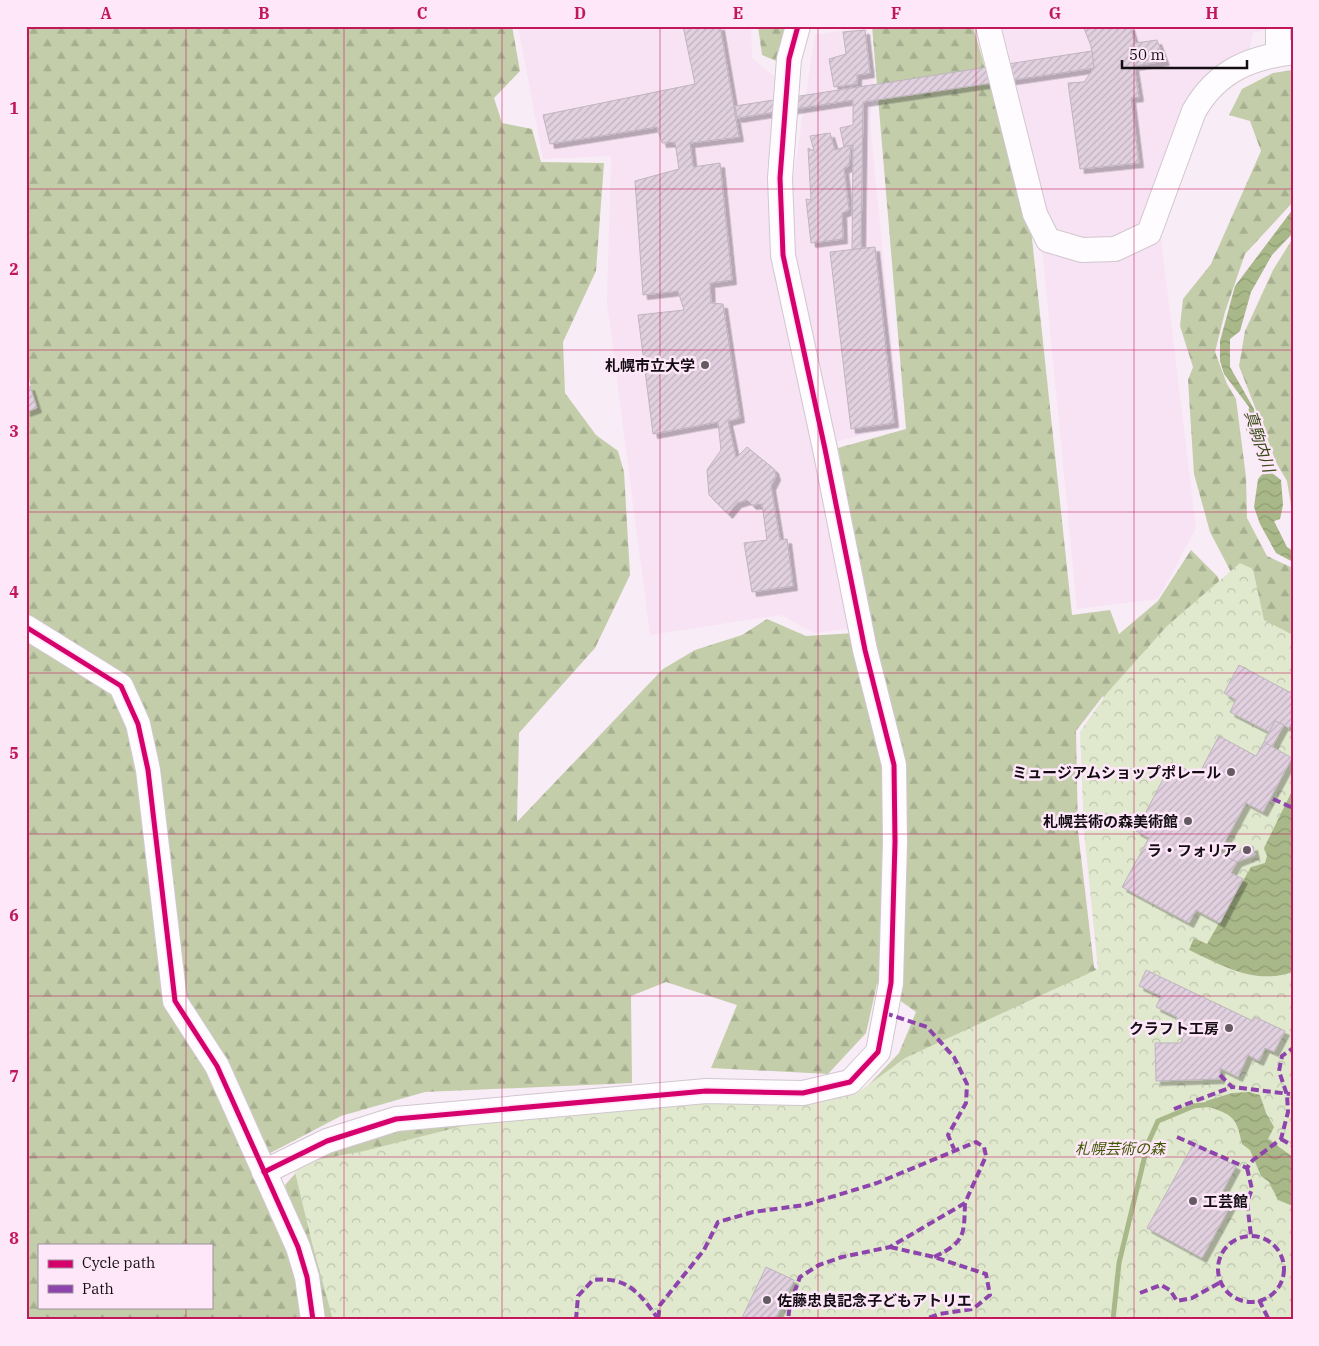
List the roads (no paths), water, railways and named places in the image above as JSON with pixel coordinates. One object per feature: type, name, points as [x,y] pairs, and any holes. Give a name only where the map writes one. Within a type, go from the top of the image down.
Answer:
[{"type":"street","points":[[264,1172],[327,1141],[396,1118],[706,1091],[803,1093],[850,1082],[878,1052],[891,983],[895,842],[894,764],[865,650],[825,449],[783,255],[780,178],[789,59],[798,26]]},
{"type":"street","points":[[988,26],[1035,214],[1048,240],[1082,250],[1115,249],[1149,233],[1194,111],[1204,94],[1218,78],[1238,66],[1285,53],[1278,26]]},
{"type":"street","points":[[26,627],[121,686],[138,724],[148,770],[175,1001],[217,1066],[298,1247],[307,1278],[313,1320]]},
{"type":"water","points":[[1293,209],[1293,233],[1272,255],[1251,292],[1240,331],[1230,339],[1230,367],[1254,409],[1258,437],[1272,473],[1281,480],[1283,505],[1280,519],[1274,521],[1287,547],[1293,551],[1293,562],[1276,553],[1260,524],[1254,507],[1258,479],[1266,470],[1256,444],[1246,430],[1249,407],[1224,374],[1220,361],[1220,341],[1235,286]]},
{"type":"water","points":[[1293,789],[1293,972],[1266,976],[1252,975],[1227,967],[1189,950],[1194,938],[1207,944],[1251,867],[1265,863],[1267,856],[1264,848]]},
{"type":"water","points":[[1249,1092],[1260,1095],[1266,1113],[1274,1127],[1268,1139],[1293,1157],[1293,1206],[1278,1200],[1269,1182],[1261,1176],[1250,1150],[1242,1144],[1238,1128],[1232,1118],[1206,1106],[1206,1101],[1232,1093]]},
{"type":"waterway","points":[[1113,1320],[1119,1263],[1148,1143],[1158,1121],[1194,1106],[1212,1104]]},
{"type":"place","name":"札幌市立大学","points":[[705,365]]},
{"type":"place","name":"ミュージアムショップポレール","points":[[1231,772]]},
{"type":"place","name":"札幌芸術の森美術館","points":[[1188,821]]},
{"type":"place","name":"ラ・フォリア","points":[[1247,850]]},
{"type":"place","name":"クラフト工房","points":[[1229,1028]]},
{"type":"place","name":"工芸館","points":[[1193,1201]]},
{"type":"place","name":"佐藤忠良記念子どもアトリエ","points":[[767,1300]]},
{"type":"water label","name":"真駒内川","points":[[1260,441]]},
{"type":"park label","name":"札幌芸術の森","points":[[1120,1148]]}]
